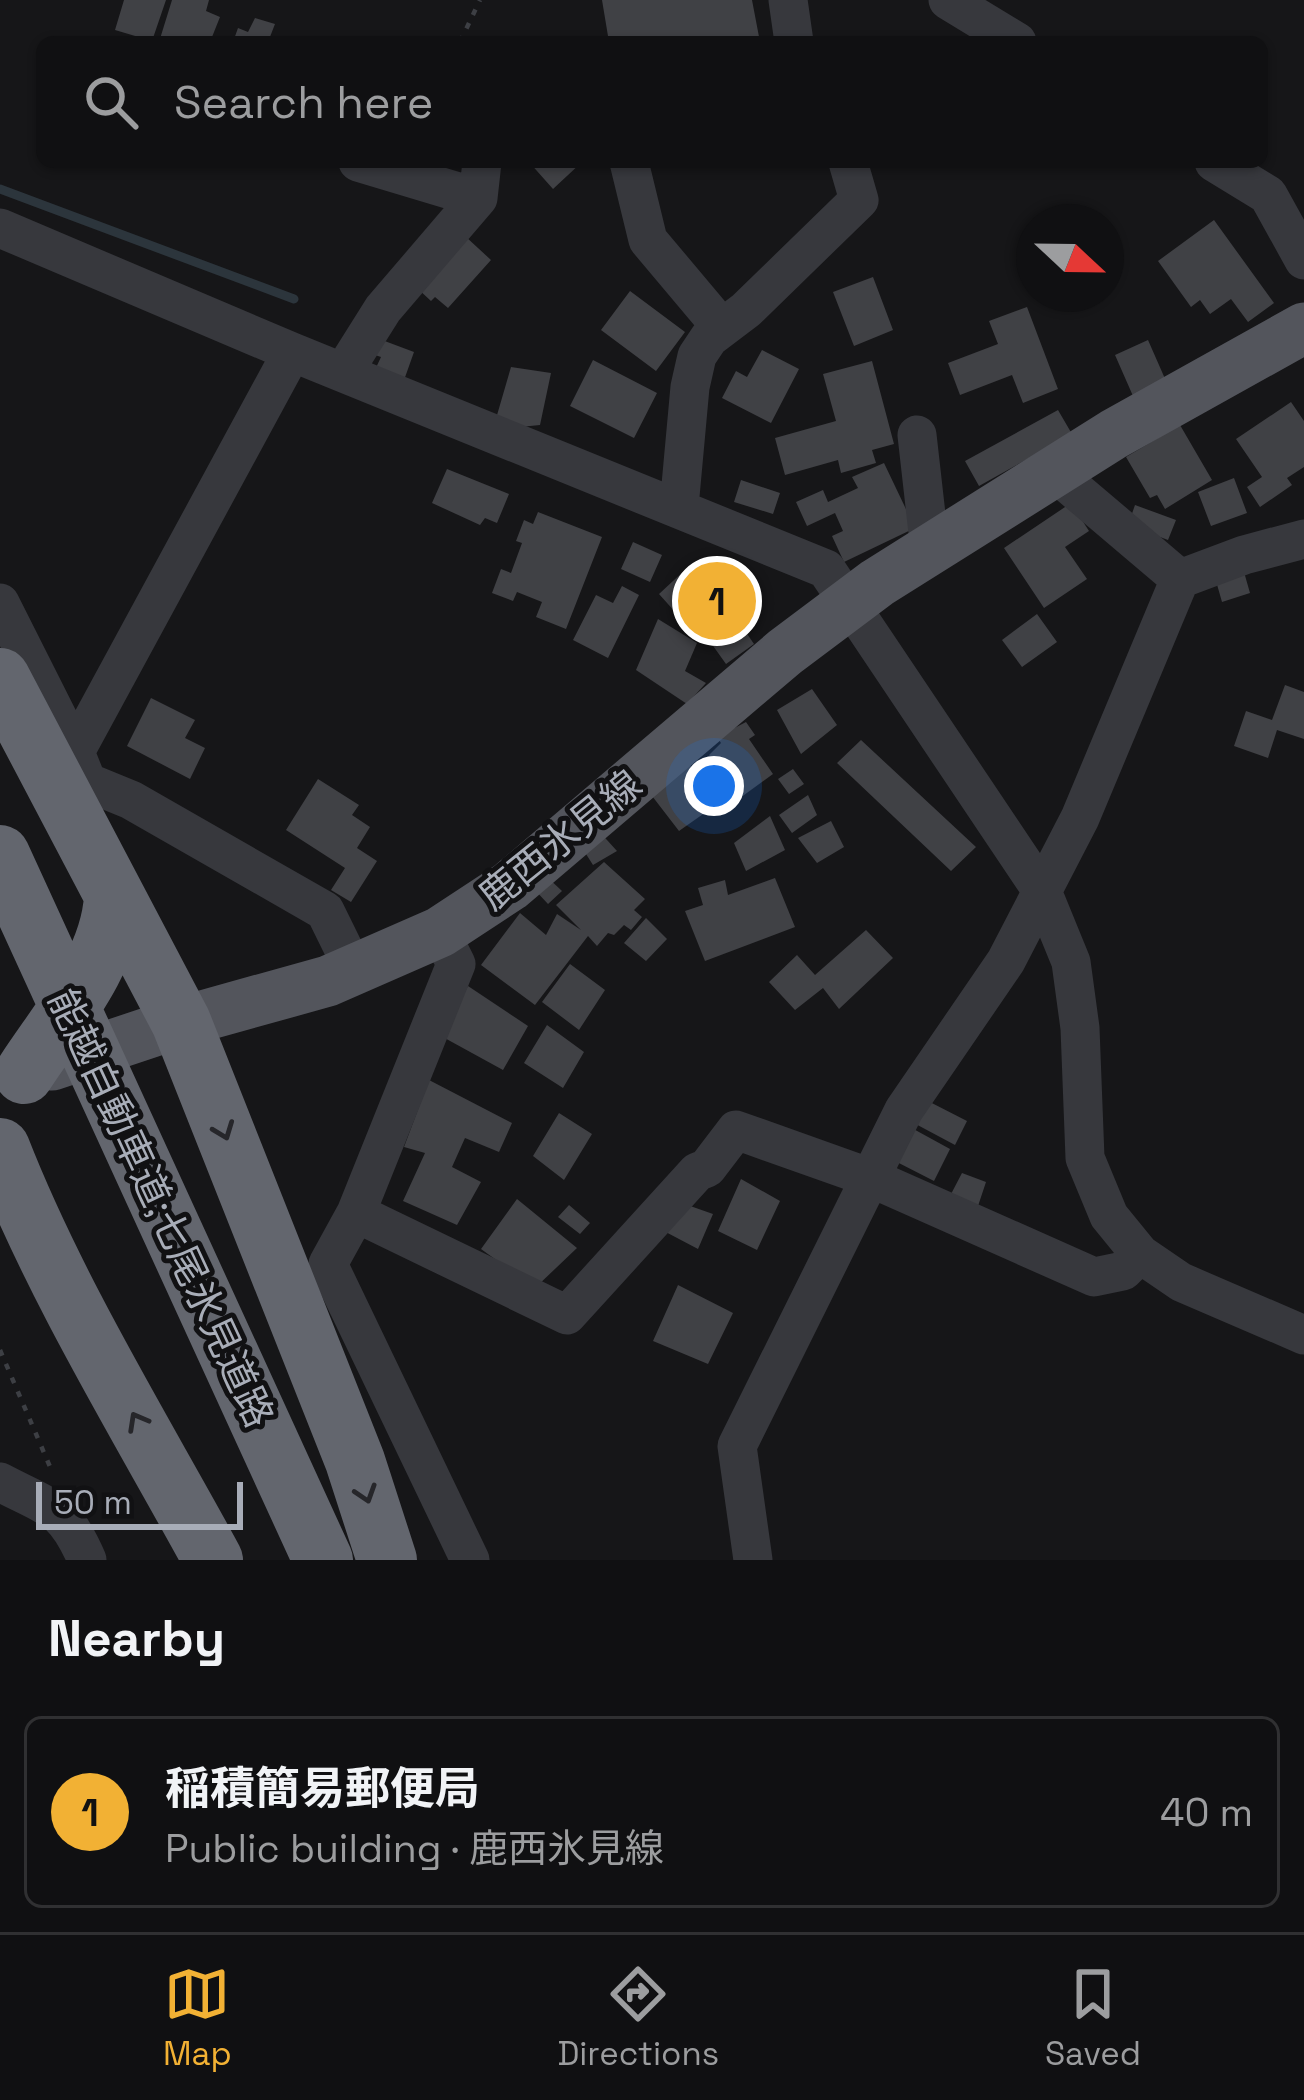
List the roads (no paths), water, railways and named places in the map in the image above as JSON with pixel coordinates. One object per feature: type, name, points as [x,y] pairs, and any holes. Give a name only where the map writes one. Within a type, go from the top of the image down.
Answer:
[{"type":"highway","points":[[0,678],[182,1022],[355,1461],[387,1560]]},
{"type":"highway","name":"能越自動車道;七尾氷見道路","points":[[0,855],[35,965],[293,1560]]},
{"type":"highway","points":[[12,1078],[100,956],[112,929],[114,897]]},
{"type":"highway","name":"能越自動車道;七尾氷見道路","points":[[0,917],[35,965]]},
{"type":"highway","name":"能越自動車道;七尾氷見道路","points":[[108,1126],[323,1560]]},
{"type":"highway","points":[[0,1148],[16,1189],[115,1382],[214,1560]]},
{"type":"main road","name":"鹿西氷見線","points":[[12,1078],[182,1022],[328,981],[440,932],[511,886],[785,652],[877,583],[1054,472],[1304,328]]},
{"type":"street","points":[[788,0],[793,36]]},
{"type":"street","points":[[948,0],[1007,36]]},
{"type":"street","points":[[344,371],[382,309],[480,180],[399,168]]},
{"type":"street","points":[[629,168],[647,240],[722,328]]},
{"type":"street","points":[[679,507],[697,356],[709,338],[746,310],[859,200],[850,168]]},
{"type":"street","points":[[1224,168],[1268,195],[1304,260]]},
{"type":"street","points":[[0,228],[826,569],[1042,891],[1071,962],[1080,1028],[1085,1158],[1108,1216],[1140,1254],[1181,1282],[1304,1335]]},
{"type":"street","points":[[75,752],[292,352]]},
{"type":"street","points":[[917,435],[930,550]]},
{"type":"street","points":[[1054,472],[1180,579]]},
{"type":"street","points":[[753,1560],[737,1445],[904,1111],[1006,962],[1080,818],[1180,579],[1304,539]]},
{"type":"street","points":[[0,603],[87,782],[131,800],[325,911],[354,970]]},
{"type":"street","points":[[440,932],[456,964],[356,1213],[328,1264],[468,1559]]},
{"type":"street","points":[[356,1213],[567,1315],[697,1172],[707,1168],[736,1130],[871,1178],[1094,1276],[1123,1271],[1140,1254]]},
{"type":"street","points":[[0,1482],[62,1515],[87,1560]]},
{"type":"waterway","points":[[0,189],[294,299]]},
{"type":"place","name":"稲積簡易郵便局","points":[[717,601]]}]
